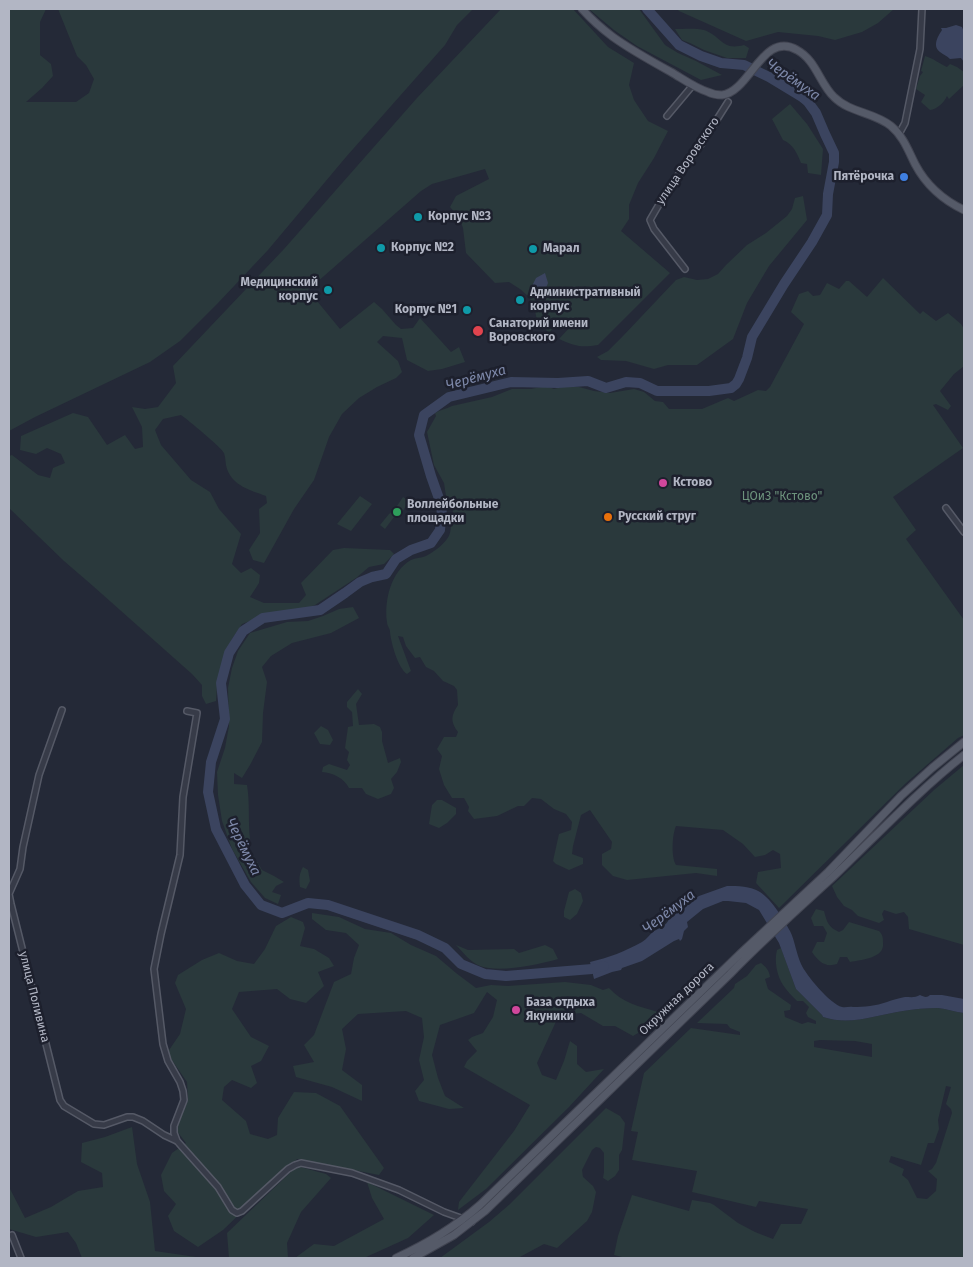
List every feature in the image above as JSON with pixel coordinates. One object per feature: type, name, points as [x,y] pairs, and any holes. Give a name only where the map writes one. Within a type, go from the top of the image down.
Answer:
[{"type":"main road","points":[[582,9],[613,37],[640,54],[707,92],[723,95],[740,85],[769,52],[778,48],[788,47],[797,49],[809,60],[829,92],[839,102],[878,118],[891,126],[905,143],[919,171],[929,184],[946,200],[964,210]]},
{"type":"main road","name":"Окружная дорога","points":[[801,902],[900,796],[964,742]]},
{"type":"main road","name":"Окружная дорога","points":[[396,1258],[428,1242],[464,1219],[491,1196],[753,945],[801,902],[833,877],[914,797],[964,755]]},
{"type":"main road","name":"Окружная дорога","points":[[413,1258],[443,1242],[472,1222],[496,1201],[723,980],[753,945]]},
{"type":"street","points":[[899,134],[905,123],[920,49],[922,9]]},
{"type":"street","points":[[667,116],[693,85]]},
{"type":"street","name":"улица Воровского","points":[[685,269],[654,229],[650,220],[668,189],[728,102]]},
{"type":"street","points":[[946,508],[964,532]]},
{"type":"street","name":"улица Поливина","points":[[62,710],[39,775],[20,869],[9,894],[60,1100],[64,1106],[94,1124],[104,1125],[126,1117],[134,1117],[177,1141]]},
{"type":"street","points":[[187,711],[197,713],[183,798],[180,854],[154,969],[163,1044],[168,1061],[183,1091],[184,1100],[174,1126],[174,1134],[177,1141],[212,1180],[232,1210],[237,1213],[242,1211],[288,1169],[301,1163],[352,1173],[399,1190],[444,1212],[472,1222]]},
{"type":"street","points":[[12,1236],[21,1258]]},
{"type":"green space","points":[[9,9],[46,9],[40,22],[40,55],[51,64],[53,76],[26,102],[76,102],[89,93],[94,79],[86,65],[77,56],[58,9],[473,9],[457,25],[445,45],[346,157],[268,250],[180,341],[150,362],[9,431]]},
{"type":"green space","points":[[501,9],[573,9],[608,47],[634,63],[629,85],[634,100],[648,121],[668,131],[638,183],[629,205],[629,219],[621,231],[670,273],[598,345],[578,346],[559,339],[570,327],[560,319],[549,333],[537,321],[534,305],[529,297],[509,282],[495,283],[466,253],[463,228],[459,217],[450,207],[456,196],[489,179],[485,169],[432,184],[421,191],[308,290],[340,329],[374,302],[401,329],[413,328],[420,318],[451,352],[459,347],[465,362],[428,371],[407,360],[402,338],[383,336],[377,342],[398,361],[402,372],[396,378],[359,398],[342,414],[329,437],[314,480],[294,509],[264,563],[253,560],[249,550],[260,533],[259,509],[267,503],[266,496],[243,487],[233,480],[227,469],[225,455],[222,450],[181,415],[163,419],[155,430],[161,445],[191,480],[210,492],[219,509],[241,534],[232,564],[241,573],[251,568],[260,575],[259,583],[250,597],[264,603],[299,603],[306,595],[301,583],[333,550],[344,548],[390,550],[394,554],[384,564],[369,567],[356,578],[315,605],[304,610],[266,615],[242,624],[232,639],[221,668],[216,701],[206,704],[202,696],[202,685],[192,674],[64,561],[9,508],[9,456],[12,455],[38,475],[50,478],[53,468],[65,463],[61,454],[47,448],[36,454],[20,450],[21,436],[73,413],[88,417],[107,445],[125,435],[135,449],[143,447],[142,427],[132,407],[145,409],[158,407],[176,383],[173,366],[284,249],[417,98]]},
{"type":"green space","points":[[589,9],[639,9],[665,45],[722,75],[701,80],[637,46]]},
{"type":"green space","points":[[677,9],[894,9],[878,23],[862,32],[835,40],[818,36],[778,32],[746,41]]},
{"type":"green space","points":[[675,29],[704,30],[731,46],[744,45],[749,48],[746,58],[727,58],[704,50],[682,40]]},
{"type":"green space","points":[[925,56],[947,67],[950,64],[964,72],[964,85],[949,99],[947,96],[940,105],[930,110],[921,102],[925,95],[916,89],[923,72],[921,71]]},
{"type":"green space","points":[[790,104],[807,124],[823,149],[821,175],[808,173],[807,164],[801,163],[792,146],[783,140],[772,119]]},
{"type":"green space","points":[[803,196],[807,220],[769,266],[747,303],[733,339],[697,365],[668,365],[654,369],[626,361],[601,360],[597,357],[608,351],[676,280],[684,277],[697,280],[708,279],[718,274],[747,245],[787,216],[792,209],[795,198]]},
{"type":"green space","name":"ЦОиЗ \"Кстово\"","points":[[883,278],[920,314],[923,311],[936,321],[948,313],[964,329],[964,366],[954,374],[940,391],[951,406],[948,410],[936,404],[933,405],[963,448],[893,497],[916,530],[906,539],[964,620],[964,735],[958,738],[906,783],[779,908],[756,883],[758,872],[781,868],[780,854],[773,850],[765,855],[755,857],[743,844],[723,830],[676,826],[674,835],[673,852],[676,865],[717,869],[717,876],[696,873],[627,880],[613,876],[602,865],[602,854],[611,849],[612,842],[590,810],[581,815],[573,846],[572,854],[583,858],[583,864],[569,870],[553,861],[559,834],[571,830],[572,822],[566,814],[554,809],[541,799],[532,798],[524,806],[518,806],[497,816],[474,819],[468,811],[469,807],[464,798],[452,798],[444,785],[439,769],[442,756],[437,749],[444,737],[456,737],[458,732],[452,718],[458,705],[457,690],[454,686],[443,681],[434,671],[426,667],[420,657],[415,658],[406,646],[403,637],[398,636],[411,671],[407,674],[404,671],[396,655],[386,614],[390,587],[398,571],[411,560],[426,556],[437,549],[445,542],[450,533],[454,515],[446,496],[444,483],[434,465],[427,432],[436,416],[435,413],[452,406],[492,397],[512,389],[531,389],[546,386],[554,389],[579,387],[610,393],[634,389],[644,392],[655,401],[663,402],[669,409],[702,409],[728,398],[734,401],[758,390],[766,391],[770,387],[804,324],[791,312],[799,294],[808,291],[813,296],[820,295],[827,283],[839,289],[846,281],[849,281],[867,297]]},
{"type":"green space","points":[[360,496],[372,504],[351,531],[337,524]]},
{"type":"green space","name":"Воллейбольные площадки","points":[[403,497],[409,501],[401,514],[394,517],[385,529],[380,525]]},
{"type":"green space","points":[[353,607],[359,618],[331,633],[292,643],[271,656],[262,667],[267,682],[262,742],[242,778],[234,773],[234,784],[247,785],[250,839],[244,847],[253,855],[262,870],[284,882],[276,886],[272,892],[281,895],[278,904],[265,898],[251,882],[232,849],[222,821],[217,772],[225,748],[229,726],[228,688],[232,668],[238,651],[250,633],[287,622],[308,621],[339,609]]},
{"type":"green space","points":[[358,689],[362,694],[356,704],[359,725],[374,724],[380,727],[388,763],[400,758],[401,762],[397,772],[391,779],[394,788],[391,794],[378,799],[366,794],[362,788],[349,788],[338,777],[322,772],[323,767],[329,764],[347,770],[350,765],[347,760],[349,752],[345,748],[348,727],[353,726],[352,712],[347,707],[347,702]]},
{"type":"green space","points":[[321,726],[328,730],[333,740],[330,745],[320,744],[314,733]]},
{"type":"green space","points":[[964,765],[964,945],[909,929],[908,917],[904,912],[896,914],[884,910],[882,914],[884,920],[879,923],[858,916],[844,906],[832,886],[934,790]]},
{"type":"green space","points":[[437,800],[442,800],[456,808],[456,814],[439,828],[429,824],[432,805]]},
{"type":"green space","points":[[303,867],[308,870],[310,881],[306,889],[300,887]]},
{"type":"green space","points":[[575,889],[581,893],[583,901],[577,914],[570,920],[564,917],[564,911],[569,892]]},
{"type":"green space","points":[[816,909],[824,911],[828,924],[839,932],[849,922],[879,931],[882,935],[883,948],[876,955],[860,960],[850,962],[847,957],[840,957],[837,964],[829,965],[822,963],[812,952],[817,942],[824,942],[827,933],[823,926],[814,926],[811,918]]},
{"type":"green space","points":[[312,913],[339,917],[365,929],[391,933],[411,945],[436,956],[476,988],[491,985],[508,986],[565,982],[591,985],[603,990],[609,988],[625,1000],[658,1012],[657,1022],[633,1036],[615,1026],[603,1026],[581,1013],[559,1015],[537,1063],[542,1075],[556,1080],[570,1041],[577,1046],[577,1064],[586,1072],[604,1069],[569,1107],[486,1189],[458,1210],[459,1202],[514,1131],[530,1105],[464,1067],[477,1051],[468,1040],[483,1033],[493,1017],[497,1000],[487,992],[474,1013],[440,1025],[432,1055],[438,1078],[445,1096],[464,1108],[449,1109],[419,1101],[415,1091],[424,1080],[419,1060],[424,1037],[422,1018],[406,1011],[358,1014],[342,1029],[346,1049],[342,1070],[362,1085],[362,1101],[332,1087],[296,1077],[293,1066],[314,1062],[304,1045],[314,1035],[334,982],[351,974],[359,945],[346,933],[326,930],[312,919]]},
{"type":"green space","points":[[291,917],[303,922],[305,928],[300,946],[314,949],[329,958],[334,966],[318,972],[324,986],[306,1003],[290,999],[277,989],[239,992],[232,1009],[251,1037],[269,1046],[261,1061],[251,1066],[257,1083],[251,1088],[232,1080],[224,1087],[222,1100],[246,1121],[250,1134],[268,1139],[277,1135],[278,1118],[294,1092],[316,1093],[340,1106],[384,1168],[379,1175],[297,1159],[223,1230],[198,1247],[174,1231],[168,1216],[176,1204],[164,1191],[161,1175],[172,1153],[186,1143],[176,1130],[188,1099],[187,1082],[167,1053],[180,1034],[186,1009],[175,983],[178,975],[202,960],[219,953],[237,961],[254,964],[265,949],[276,926]]},
{"type":"green space","points":[[456,945],[468,950],[514,949],[519,953],[545,945],[553,949],[558,959],[518,967],[488,968],[473,962]]},
{"type":"green space","points":[[781,948],[796,989],[823,1017],[853,1020],[907,1010],[934,1008],[964,1013],[964,1258],[626,1258],[614,1255],[618,1236],[632,1195],[689,1211],[692,1200],[710,1203],[738,1223],[773,1239],[781,1224],[801,1224],[808,1209],[759,1201],[756,1207],[692,1192],[697,1171],[632,1160],[638,1132],[631,1131],[644,1073],[691,1028],[740,1035],[740,1032],[730,1028],[727,1024],[697,1023],[734,988],[735,984],[747,976],[756,965],[761,963],[768,971],[770,977],[765,979],[768,989],[791,1005],[790,1010],[784,1011],[785,1017],[802,1024],[808,1022],[816,1024],[816,1021],[808,1017],[806,1013],[809,1007],[803,1001],[797,1001],[781,981],[776,964],[777,950]],"holes":[[[814,1041],[855,1041],[872,1044],[872,1057],[814,1047]],[[946,1086],[951,1087],[946,1104],[952,1113],[936,1163],[928,1171],[937,1179],[936,1191],[927,1199],[917,1198],[908,1180],[902,1175],[904,1169],[889,1162],[891,1156],[921,1165],[928,1143],[934,1143],[939,1129],[938,1120]]]},
{"type":"green space","points":[[728,972],[493,1199],[493,1197]]},
{"type":"green space","points":[[606,1108],[620,1116],[625,1123],[622,1150],[619,1155],[619,1170],[608,1181],[603,1178],[604,1153],[600,1148],[596,1147],[592,1150],[582,1170],[583,1177],[593,1186],[596,1192],[592,1212],[587,1221],[557,1248],[544,1244],[518,1258],[440,1258],[510,1204]]},
{"type":"green space","points":[[132,1127],[137,1164],[150,1202],[155,1251],[203,1258],[82,1258],[76,1243],[68,1232],[36,1237],[9,1229],[9,1187],[25,1218],[51,1207],[78,1191],[103,1187],[102,1173],[81,1162],[82,1143]]},
{"type":"green space","points":[[297,1166],[326,1174],[331,1178],[301,1212],[287,1243],[288,1258],[229,1258],[227,1233]]},
{"type":"green space","points":[[367,1182],[434,1215],[408,1238],[364,1258],[295,1258],[314,1244],[334,1246],[384,1219],[372,1198]]},
{"type":"water","points":[[956,25],[962,27],[964,32],[964,62],[961,58],[950,59],[936,47],[936,41],[942,30],[941,28]]},
{"type":"water","points":[[545,273],[548,283],[541,300],[534,296],[531,288],[536,278]]},
{"type":"water","name":"Черёмуха","points":[[727,886],[740,886],[752,889],[760,892],[768,899],[781,915],[790,931],[799,960],[804,969],[819,989],[837,1005],[843,1007],[866,1006],[905,997],[942,995],[964,999],[964,1013],[934,1008],[907,1010],[853,1020],[823,1017],[796,989],[779,943],[759,910],[746,903],[728,901],[723,901],[703,909],[687,922],[688,927],[680,941],[679,939],[674,941],[642,961],[594,979],[590,962],[617,954],[642,942],[666,923],[671,913],[699,896]]},
{"type":"waterway","name":"Черёмуха","points":[[604,966],[592,969],[506,976],[485,974],[461,964],[445,948],[418,935],[328,905],[308,903],[282,913],[261,905],[245,885],[216,829],[208,792],[211,762],[225,719],[221,683],[229,653],[243,631],[263,618],[320,610],[360,582],[386,574],[396,559],[411,550],[431,543],[440,530],[442,507],[419,435],[424,415],[449,397],[511,382],[558,383],[588,381],[606,388],[626,382],[640,383],[657,391],[709,391],[731,388],[739,379],[752,337],[827,215],[834,153],[816,113],[802,97],[769,77],[744,65],[721,63],[679,45],[647,9]]},
{"type":"place","name":"Пятёрочка","points":[[904,177]]},
{"type":"place","name":"Корпус №3","points":[[418,217]]},
{"type":"place","name":"Корпус №2","points":[[381,248]]},
{"type":"place","name":"Марал","points":[[533,249]]},
{"type":"place","name":"Медицинский корпус","points":[[328,290]]},
{"type":"place","name":"Административный корпус","points":[[520,300]]},
{"type":"place","name":"Корпус №1","points":[[467,310]]},
{"type":"place","name":"Санаторий имени Воровского","points":[[478,331]]},
{"type":"place","name":"Кстово","points":[[663,483]]},
{"type":"place","name":"Воллейбольные площадки","points":[[397,512]]},
{"type":"place","name":"Русский струг","points":[[608,517]]},
{"type":"place","name":"База отдыха Якуники","points":[[516,1010]]}]
